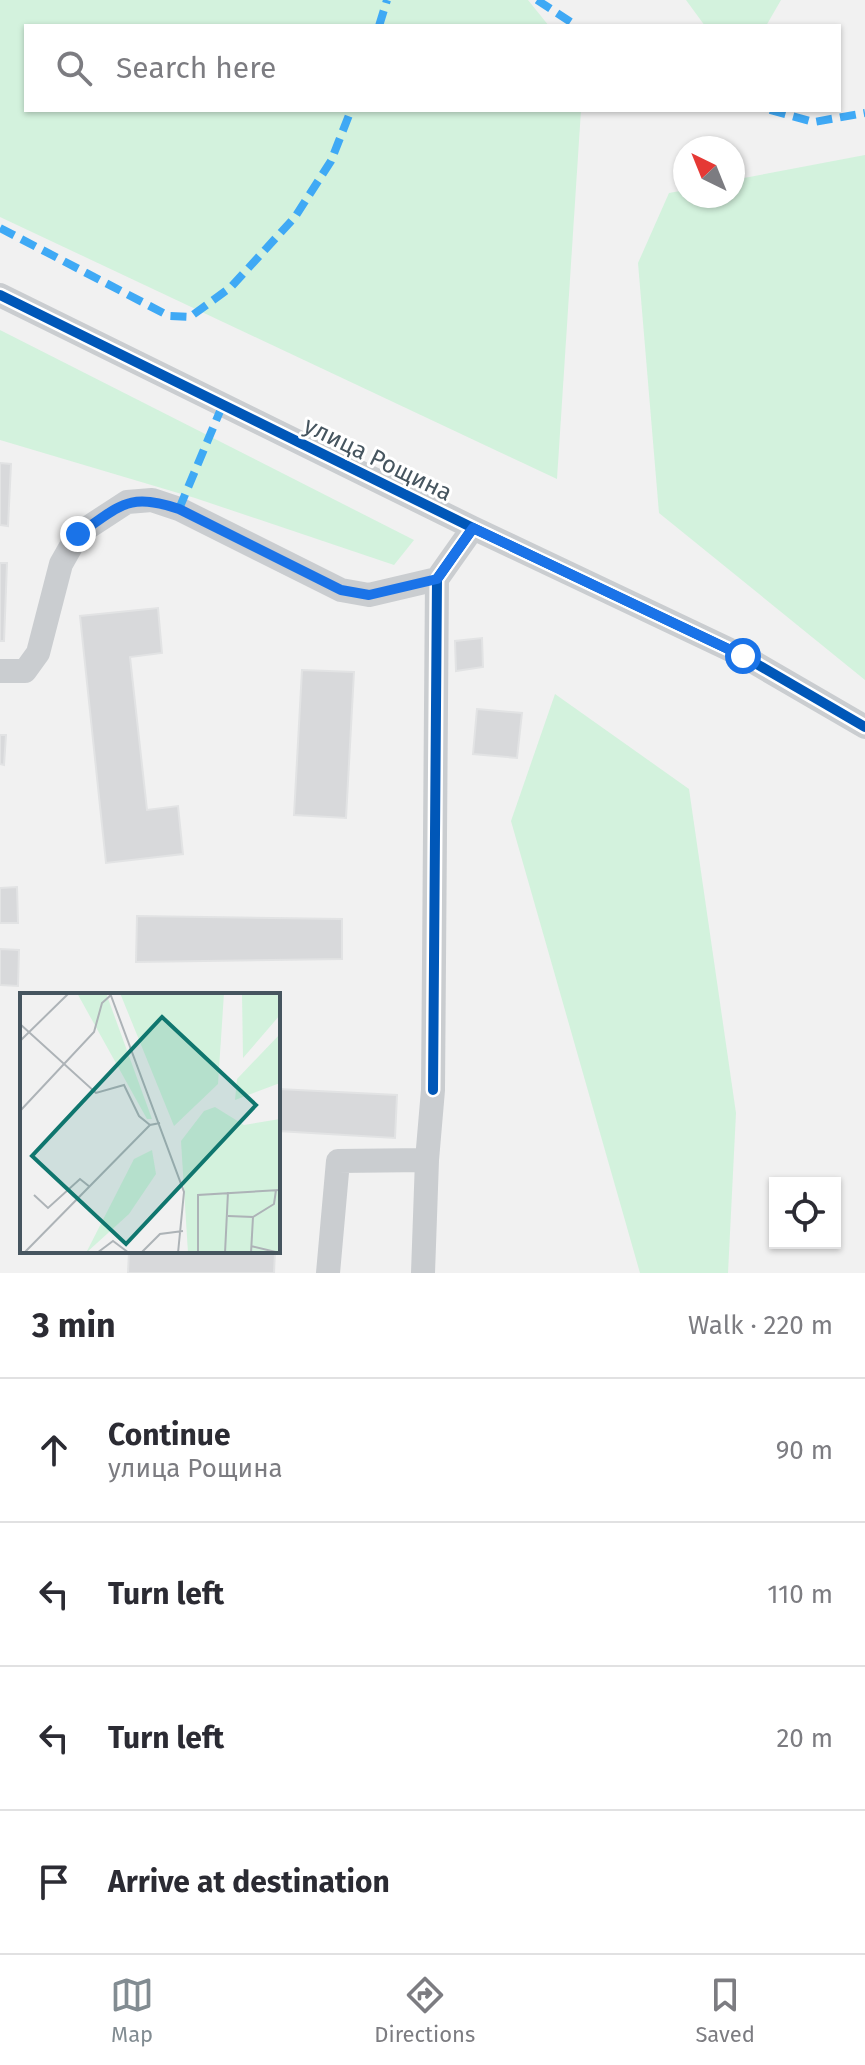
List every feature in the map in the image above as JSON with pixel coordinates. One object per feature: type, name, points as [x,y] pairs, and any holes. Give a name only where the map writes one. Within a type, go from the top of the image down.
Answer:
[{"type":"street","name":"улица Рощина","points":[[0,295],[473,528],[743,656],[865,727]]},
{"type":"street","points":[[0,671],[25,671],[38,653],[61,564],[78,534],[127,502],[152,500],[179,509],[341,590],[369,595],[437,579]]},
{"type":"street","points":[[423,1273],[433,1090],[437,579],[473,528]]},
{"type":"street","points":[[328,1273],[338,1161],[427,1160]]},
{"type":"green space","points":[[0,0],[528,0],[547,24],[24,24],[24,112],[581,112],[557,479],[0,217]]},
{"type":"green space","points":[[686,0],[781,0],[767,24],[704,24]]},
{"type":"green space","points":[[865,155],[865,680],[659,513],[638,263],[669,193],[673,192],[673,208],[745,208],[745,178]]},
{"type":"green space","points":[[0,330],[414,540],[394,565],[195,498],[0,440]]},
{"type":"green space","points":[[555,694],[689,789],[736,1113],[728,1273],[640,1273],[511,821]]},
{"type":"building","points":[[0,463],[11,464],[8,526],[0,525]]},
{"type":"building","points":[[0,563],[7,563],[4,641],[0,641]]},
{"type":"building","points":[[158,608],[162,653],[130,657],[147,810],[178,806],[183,854],[106,863],[80,616]]},
{"type":"building","points":[[482,638],[483,667],[456,671],[455,641]]},
{"type":"building","points":[[302,670],[354,672],[346,818],[294,815]]},
{"type":"building","points":[[477,709],[522,713],[517,758],[473,754]]},
{"type":"building","points":[[0,735],[6,735],[4,765],[0,764]]},
{"type":"building","points":[[17,887],[18,923],[0,923],[0,888]]},
{"type":"building","points":[[137,916],[342,919],[342,959],[136,962]]},
{"type":"building","points":[[0,949],[19,950],[18,986],[0,985]]},
{"type":"building","points":[[280,1089],[397,1095],[395,1138],[280,1131]]},
{"type":"building","points":[[129,1253],[275,1253],[274,1273],[128,1273]]},
{"type":"marked path","points":[[380,24],[387,0]]},
{"type":"marked path","points":[[537,0],[574,24]]},
{"type":"marked path","points":[[0,228],[169,316],[190,317],[231,287],[295,217],[331,161],[350,112]]},
{"type":"marked path","points":[[777,112],[814,122],[865,113]]},
{"type":"marked path","points":[[179,509],[223,404]]},
{"type":"cycle path","points":[[0,295],[473,528],[743,656],[865,727]]},
{"type":"cycle path","points":[[433,1090],[437,579],[473,528]]},
{"type":"route","points":[[78,534],[127,502],[152,500],[179,509],[341,590],[369,595],[437,579],[473,528],[743,656]]}]
